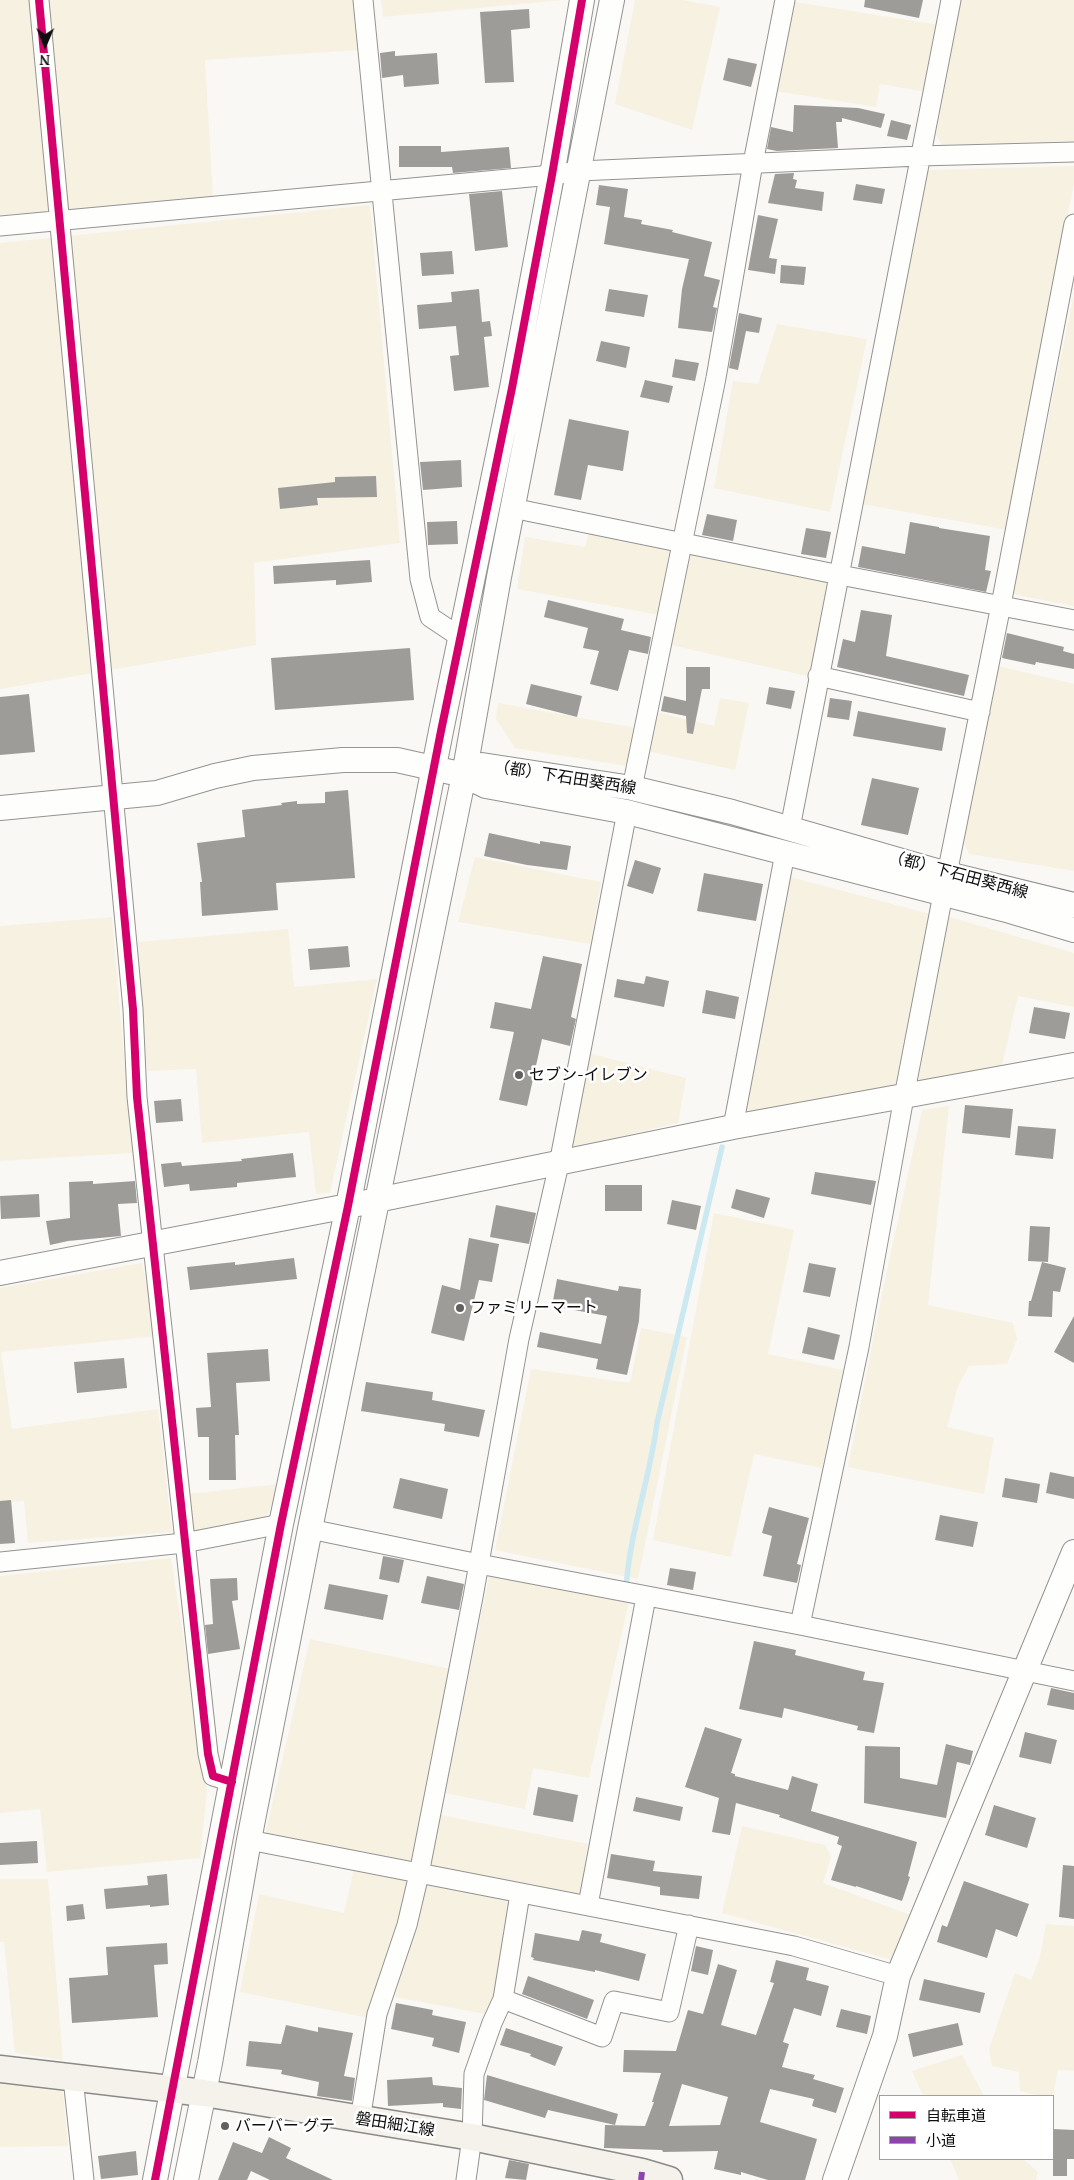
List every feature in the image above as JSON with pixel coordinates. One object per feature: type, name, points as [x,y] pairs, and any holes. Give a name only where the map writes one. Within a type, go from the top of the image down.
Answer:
[{"type":"main road","name":"磐田細江線","points":[[0,2069],[204,2093],[360,2120],[472,2136],[642,2172],[669,2180]]},
{"type":"street","points":[[39,0],[133,1009],[137,1097],[154,1244],[184,1543],[208,1754],[213,1776],[232,1782]]},
{"type":"street","points":[[363,0],[420,579],[430,617],[460,637]]},
{"type":"street","points":[[156,2180],[281,1524],[348,1206],[460,637],[512,388],[552,175],[582,0]]},
{"type":"street","points":[[186,2180],[204,2093],[249,1840],[310,1529],[464,775],[512,508],[612,0]]},
{"type":"street","points":[[632,788],[716,378],[753,163],[785,0]]},
{"type":"street","points":[[790,828],[818,676],[840,575],[951,0]]},
{"type":"street","points":[[0,226],[579,171],[920,156],[1074,152]]},
{"type":"street","points":[[800,1625],[859,1347],[904,1097],[1074,224]]},
{"type":"street","points":[[512,508],[840,575],[1074,620]]},
{"type":"street","points":[[818,676],[980,712]]},
{"type":"street","points":[[0,808],[157,793],[215,776],[253,768],[343,760],[397,760],[434,770],[464,775]]},
{"type":"street","name":"（都）下石田葵西線","points":[[464,775],[482,765],[632,788],[790,828],[1074,930]]},
{"type":"street","name":"（都）下石田葵西線","points":[[464,775],[486,786],[627,812],[785,853],[945,884],[1074,905]]},
{"type":"street","points":[[360,2120],[377,2014],[407,1925],[419,1874],[479,1564],[519,1339],[559,1164],[627,812]]},
{"type":"street","points":[[733,1127],[785,853]]},
{"type":"street","points":[[0,1273],[559,1164],[733,1127],[904,1097],[1074,1064]]},
{"type":"street","points":[[0,1562],[184,1543],[281,1524]]},
{"type":"street","points":[[310,1529],[1074,1681]]},
{"type":"street","points":[[835,2180],[885,2036],[898,1976],[1074,1552]]},
{"type":"street","points":[[588,1905],[646,1597]]},
{"type":"street","points":[[249,1840],[794,1946],[898,1976]]},
{"type":"street","points":[[466,2180],[472,2136],[474,2074],[502,1999],[520,1894]]},
{"type":"street","points":[[502,1999],[602,2037],[614,2001],[669,2012],[689,1925]]},
{"type":"street","points":[[73,2078],[84,2180]]},
{"type":"shaded area","points":[[0,0],[354,0],[359,50],[205,60],[213,198],[0,215]]},
{"type":"shaded area","points":[[381,0],[564,0],[383,17]]},
{"type":"shaded area","points":[[635,0],[683,0],[720,7],[692,130],[615,104]]},
{"type":"shaded area","points":[[961,0],[1074,0],[1074,141],[942,145],[936,135]]},
{"type":"shaded area","points":[[795,2],[940,25],[926,92],[880,84],[876,107],[775,91]]},
{"type":"shaded area","points":[[1074,166],[1074,183],[1007,530],[862,504],[925,170]]},
{"type":"shaded area","points":[[370,205],[400,543],[254,563],[256,645],[0,689],[0,243]]},
{"type":"shaded area","points":[[1074,294],[1074,606],[1012,594]]},
{"type":"shaded area","points":[[777,324],[867,339],[830,512],[714,488],[733,381],[758,384]]},
{"type":"shaded area","points":[[589,532],[673,548],[660,615],[517,589],[525,537],[585,547]]},
{"type":"shaded area","points":[[688,554],[830,579],[811,677],[671,645]]},
{"type":"shaded area","points":[[998,666],[1074,684],[1074,871],[969,854],[962,840]]},
{"type":"shaded area","points":[[720,698],[749,703],[735,770],[647,751],[656,712],[714,726]]},
{"type":"shaded area","points":[[498,703],[636,728],[626,766],[515,748],[496,719]]},
{"type":"shaded area","points":[[475,857],[601,882],[590,944],[458,922]]},
{"type":"shaded area","points":[[790,877],[930,914],[898,1084],[742,1115]]},
{"type":"shaded area","points":[[946,916],[1074,953],[1074,1007],[1018,996],[1001,1069],[915,1081]]},
{"type":"shaded area","points":[[112,917],[132,1153],[0,1161],[0,926]]},
{"type":"shaded area","points":[[288,929],[294,987],[377,979],[330,1193],[316,1194],[309,1132],[202,1143],[196,1069],[147,1071],[138,942]]},
{"type":"shaded area","points":[[588,1053],[686,1078],[678,1123],[571,1148]]},
{"type":"shaded area","points":[[949,1106],[928,1305],[1013,1323],[1017,1339],[1007,1364],[969,1366],[958,1386],[947,1427],[994,1438],[984,1494],[848,1467],[883,1289],[922,1110]]},
{"type":"shaded area","points":[[714,1213],[794,1230],[768,1354],[843,1370],[822,1468],[754,1454],[731,1557],[653,1540]]},
{"type":"shaded area","points":[[142,1263],[157,1336],[1,1352],[12,1429],[158,1409],[172,1532],[28,1543],[24,1501],[0,1503],[0,1288]]},
{"type":"shaded area","points":[[641,1328],[687,1337],[638,1579],[495,1550],[531,1369],[630,1383]]},
{"type":"shaded area","points":[[280,1484],[264,1523],[200,1534],[191,1528],[188,1494]]},
{"type":"shaded area","points":[[171,1558],[207,1791],[200,1858],[47,1872],[40,1809],[0,1813],[0,1576]]},
{"type":"shaded area","points":[[489,1576],[629,1602],[589,1778],[533,1768],[525,1809],[445,1793]]},
{"type":"shaded area","points":[[310,1639],[451,1669],[415,1865],[265,1835]]},
{"type":"shaded area","points":[[440,1815],[588,1844],[581,1892],[573,1897],[440,1871],[431,1865]]},
{"type":"shaded area","points":[[742,1826],[825,1845],[831,1857],[823,1883],[911,1915],[895,1961],[722,1913]]},
{"type":"shaded area","points":[[354,1868],[409,1878],[412,1883],[369,2018],[240,1992],[259,1894],[344,1913]]},
{"type":"shaded area","points":[[0,1879],[48,1879],[63,2060],[15,2053],[4,1942],[0,1942]]},
{"type":"shaded area","points":[[429,1883],[512,1900],[493,2001],[485,2014],[395,1997],[414,1929],[422,1887]]},
{"type":"shaded area","points":[[1046,1924],[1074,1926],[1074,2071],[1058,2070],[1053,2095],[1037,2095],[1020,2091],[1019,2072],[992,2066],[989,2049],[1015,1973],[1031,1980],[1040,1957]]},
{"type":"shaded area","points":[[962,2055],[983,2095],[923,2095],[912,2071]]},
{"type":"shaded area","points":[[0,2083],[63,2092],[68,2146],[0,2147]]},
{"type":"shaded area","points":[[950,2160],[1024,2160],[1038,2172],[1036,2180],[959,2180]]},
{"type":"building","points":[[865,0],[923,0],[919,18],[864,7]]},
{"type":"building","points":[[529,9],[530,28],[511,30],[514,82],[485,83],[480,12]]},
{"type":"building","points":[[395,51],[395,56],[437,53],[439,84],[404,87],[403,75],[382,78],[380,53]]},
{"type":"building","points":[[728,58],[757,64],[751,87],[723,80]]},
{"type":"building","points":[[794,105],[858,108],[885,114],[881,128],[842,118],[842,122],[836,122],[838,148],[777,151],[767,149],[771,127],[793,132]]},
{"type":"building","points":[[891,120],[911,125],[907,140],[887,136]]},
{"type":"building","points":[[399,146],[441,146],[441,152],[509,147],[511,168],[453,173],[452,167],[399,167]]},
{"type":"building","points":[[794,173],[793,179],[797,180],[795,188],[824,192],[822,211],[768,203],[775,174]]},
{"type":"building","points":[[856,184],[885,189],[882,204],[853,200]]},
{"type":"building","points":[[599,185],[628,189],[624,217],[642,220],[641,224],[673,230],[672,232],[712,242],[704,276],[720,280],[713,307],[717,308],[712,332],[678,328],[682,289],[689,259],[604,244],[610,207],[596,205]]},
{"type":"building","points":[[502,191],[508,247],[475,251],[469,194]]},
{"type":"building","points":[[758,215],[778,219],[769,258],[777,259],[775,274],[748,270]]},
{"type":"building","points":[[452,251],[454,274],[422,276],[420,253]]},
{"type":"building","points":[[781,265],[806,267],[804,285],[780,283]]},
{"type":"building","points":[[479,289],[482,322],[490,321],[492,336],[484,337],[489,387],[454,391],[450,356],[459,355],[456,326],[419,329],[417,305],[452,302],[451,292]]},
{"type":"building","points":[[609,289],[648,295],[644,317],[605,311]]},
{"type":"building","points":[[739,313],[762,318],[759,333],[746,331],[738,370],[729,368]]},
{"type":"building","points":[[601,341],[630,347],[626,368],[596,361]]},
{"type":"building","points":[[675,359],[699,363],[695,381],[672,377]]},
{"type":"building","points":[[645,380],[673,386],[669,403],[640,397]]},
{"type":"building","points":[[569,419],[629,431],[623,471],[588,465],[581,500],[554,495]]},
{"type":"building","points":[[461,460],[462,487],[423,490],[420,462]]},
{"type":"building","points":[[376,476],[377,497],[317,498],[318,505],[280,509],[278,488],[335,482],[335,477]]},
{"type":"building","points":[[707,514],[737,520],[733,541],[702,535]]},
{"type":"building","points":[[457,521],[458,544],[428,545],[427,522]]},
{"type":"building","points":[[910,522],[990,536],[985,570],[991,571],[986,592],[858,567],[862,546],[905,554]]},
{"type":"building","points":[[806,528],[831,532],[826,558],[801,554]]},
{"type":"building","points":[[370,560],[372,582],[336,585],[336,580],[274,584],[273,566]]},
{"type":"building","points":[[548,600],[624,619],[621,630],[651,637],[648,654],[629,650],[618,691],[590,684],[599,651],[583,648],[588,628],[544,617]]},
{"type":"building","points":[[861,610],[892,615],[886,656],[969,675],[964,696],[837,667],[843,639],[855,642]]},
{"type":"building","points":[[1007,633],[1064,647],[1063,651],[1074,654],[1074,669],[1036,662],[1035,665],[1002,658]]},
{"type":"building","points":[[410,648],[414,700],[275,710],[271,658]]},
{"type":"building","points":[[686,667],[710,667],[710,689],[702,689],[693,734],[687,733],[686,716],[661,711],[664,696],[686,701]]},
{"type":"building","points":[[531,684],[582,696],[577,717],[526,704]]},
{"type":"building","points":[[769,687],[795,691],[791,709],[766,704]]},
{"type":"building","points":[[29,694],[35,752],[0,755],[0,697]]},
{"type":"building","points":[[830,698],[852,701],[849,720],[827,717]]},
{"type":"building","points":[[858,711],[946,728],[942,751],[853,736]]},
{"type":"building","points":[[872,778],[919,788],[908,835],[861,825]]},
{"type":"building","points":[[348,790],[355,878],[276,883],[278,910],[202,916],[200,882],[202,882],[197,843],[245,837],[242,810],[282,805],[281,803],[297,801],[297,804],[325,803],[325,792]]},
{"type":"building","points":[[489,833],[540,844],[540,841],[571,846],[567,870],[527,865],[484,856]]},
{"type":"building","points":[[635,860],[661,868],[653,894],[627,886]]},
{"type":"building","points":[[704,873],[763,884],[756,921],[697,911]]},
{"type":"building","points":[[348,946],[350,967],[310,970],[308,949]]},
{"type":"building","points":[[543,956],[582,964],[571,1017],[576,1019],[570,1046],[542,1039],[527,1106],[499,1100],[514,1032],[490,1028],[495,1002],[531,1009]]},
{"type":"building","points":[[646,976],[669,981],[664,1007],[614,997],[617,979],[644,984]]},
{"type":"building","points":[[706,990],[739,997],[735,1019],[702,1013]]},
{"type":"building","points":[[1034,1007],[1070,1013],[1065,1039],[1029,1033]]},
{"type":"building","points":[[181,1099],[183,1121],[156,1123],[154,1101]]},
{"type":"building","points":[[965,1105],[1013,1109],[1010,1138],[962,1133]]},
{"type":"building","points":[[1018,1126],[1056,1129],[1053,1159],[1015,1155]]},
{"type":"building","points":[[293,1153],[296,1177],[237,1183],[237,1187],[190,1191],[189,1184],[164,1187],[161,1164],[181,1162],[182,1166],[242,1161],[241,1159]]},
{"type":"building","points":[[815,1172],[876,1181],[871,1205],[811,1194]]},
{"type":"building","points":[[93,1181],[93,1184],[135,1181],[137,1203],[118,1204],[121,1236],[68,1241],[50,1245],[46,1221],[70,1218],[69,1182]]},
{"type":"building","points":[[605,1185],[642,1185],[642,1211],[605,1211]]},
{"type":"building","points":[[736,1189],[770,1198],[764,1218],[731,1208]]},
{"type":"building","points":[[39,1194],[40,1217],[1,1219],[0,1196]]},
{"type":"building","points":[[672,1200],[701,1206],[696,1230],[667,1224]]},
{"type":"building","points":[[496,1205],[536,1213],[529,1244],[490,1237]]},
{"type":"building","points":[[1030,1226],[1050,1227],[1048,1262],[1028,1261]]},
{"type":"building","points":[[469,1238],[499,1244],[492,1282],[479,1280],[464,1341],[431,1333],[442,1285],[460,1290]]},
{"type":"building","points":[[294,1258],[297,1279],[190,1290],[187,1267],[235,1262],[235,1265]]},
{"type":"building","points":[[1042,1262],[1066,1268],[1060,1292],[1053,1291],[1052,1317],[1028,1316],[1029,1301],[1031,1301]]},
{"type":"building","points":[[809,1263],[836,1268],[830,1297],[803,1292]]},
{"type":"building","points":[[557,1279],[618,1291],[619,1286],[641,1289],[639,1321],[627,1375],[596,1369],[598,1359],[537,1347],[540,1332],[601,1344],[607,1316],[552,1306]]},
{"type":"building","points":[[1074,1316],[1074,1363],[1054,1352]]},
{"type":"building","points":[[808,1327],[840,1335],[834,1360],[802,1353]]},
{"type":"building","points":[[268,1349],[270,1381],[236,1383],[239,1435],[235,1435],[236,1480],[209,1480],[209,1437],[198,1437],[196,1408],[211,1407],[207,1353]]},
{"type":"building","points":[[124,1358],[127,1388],[77,1393],[74,1362]]},
{"type":"building","points":[[366,1382],[433,1392],[432,1400],[485,1410],[479,1437],[444,1431],[445,1424],[361,1411]]},
{"type":"building","points":[[1050,1472],[1074,1477],[1074,1499],[1046,1493]]},
{"type":"building","points":[[400,1478],[448,1489],[442,1519],[393,1508]]},
{"type":"building","points":[[1005,1478],[1040,1484],[1037,1503],[1002,1497]]},
{"type":"building","points":[[11,1500],[15,1543],[0,1544],[0,1501]]},
{"type":"building","points":[[769,1507],[809,1518],[797,1564],[801,1565],[797,1583],[763,1576],[772,1536],[762,1533]]},
{"type":"building","points":[[940,1515],[978,1522],[973,1547],[935,1540]]},
{"type":"building","points":[[383,1556],[404,1560],[399,1583],[379,1579]]},
{"type":"building","points":[[670,1568],[696,1572],[693,1590],[667,1585]]},
{"type":"building","points":[[427,1576],[464,1584],[459,1610],[421,1603]]},
{"type":"building","points":[[237,1578],[238,1600],[232,1601],[240,1649],[208,1654],[205,1625],[213,1624],[210,1579]]},
{"type":"building","points":[[329,1584],[388,1595],[383,1620],[324,1609]]},
{"type":"building","points":[[754,1641],[796,1650],[795,1655],[865,1672],[863,1680],[884,1683],[874,1733],[857,1730],[858,1726],[784,1708],[782,1718],[739,1709]]},
{"type":"building","points":[[1051,1688],[1074,1693],[1074,1710],[1047,1705]]},
{"type":"building","points":[[705,1727],[742,1739],[731,1773],[735,1774],[735,1776],[788,1790],[792,1776],[818,1784],[811,1811],[917,1842],[908,1876],[910,1877],[902,1901],[831,1880],[842,1846],[837,1844],[839,1837],[779,1817],[780,1815],[736,1803],[730,1835],[712,1832],[719,1798],[685,1787]]},
{"type":"building","points":[[1025,1732],[1057,1740],[1051,1764],[1019,1757]]},
{"type":"building","points":[[946,1744],[973,1751],[970,1765],[957,1762],[946,1818],[864,1803],[865,1746],[900,1747],[900,1778],[937,1785]]},
{"type":"building","points":[[538,1787],[578,1795],[573,1822],[533,1815]]},
{"type":"building","points":[[636,1797],[683,1807],[680,1821],[633,1811]]},
{"type":"building","points":[[994,1805],[1036,1818],[1027,1848],[985,1835]]},
{"type":"building","points":[[37,1841],[38,1863],[0,1865],[0,1843]]},
{"type":"building","points":[[611,1854],[655,1861],[653,1871],[702,1876],[699,1899],[660,1895],[660,1887],[607,1878]]},
{"type":"building","points":[[1063,1865],[1074,1866],[1074,1919],[1059,1917]]},
{"type":"building","points":[[167,1874],[169,1905],[106,1909],[104,1889],[148,1885],[147,1876]]},
{"type":"building","points":[[964,1881],[1029,1904],[1017,1937],[996,1929],[987,1958],[937,1942],[942,1925],[947,1927]]},
{"type":"building","points":[[83,1904],[85,1919],[67,1921],[66,1906]]},
{"type":"building","points":[[582,1930],[602,1934],[600,1942],[646,1954],[639,1981],[595,1970],[595,1972],[533,1960],[534,1958],[531,1957],[535,1933],[579,1941]]},
{"type":"building","points":[[167,1943],[168,1964],[154,1965],[158,2017],[72,2023],[69,1978],[108,1975],[106,1947]]},
{"type":"building","points":[[696,1946],[713,1950],[708,1975],[691,1971]]},
{"type":"building","points":[[776,1960],[809,1968],[806,1980],[829,1986],[821,2016],[794,2008],[783,2042],[789,2044],[782,2067],[815,2075],[813,2079],[844,2088],[836,2113],[812,2106],[814,2099],[770,2089],[760,2122],[817,2139],[805,2180],[768,2180],[741,2172],[741,2175],[714,2169],[718,2151],[663,2152],[662,2150],[604,2148],[605,2125],[645,2126],[654,2102],[652,2102],[661,2073],[623,2072],[624,2050],[676,2051],[688,2010],[703,2014],[718,1964],[737,1970],[721,2025],[756,2035],[774,1983],[770,1982]],"holes":[[[682,2084],[728,2097],[720,2125],[669,2126]]]},
{"type":"building","points":[[528,1976],[594,2000],[587,2019],[522,1994]]},
{"type":"building","points":[[924,1979],[985,1993],[980,2013],[919,2000]]},
{"type":"building","points":[[396,2003],[433,2010],[432,2015],[466,2022],[459,2053],[432,2046],[434,2038],[391,2029]]},
{"type":"building","points":[[841,2009],[871,2016],[867,2034],[836,2027]]},
{"type":"building","points":[[958,2023],[963,2045],[913,2057],[908,2034]]},
{"type":"building","points":[[286,2025],[318,2032],[318,2027],[353,2033],[344,2076],[355,2078],[352,2101],[317,2096],[319,2082],[281,2074],[282,2070],[246,2066],[249,2041],[281,2044]]},
{"type":"building","points":[[506,2028],[563,2047],[555,2066],[530,2056],[531,2054],[500,2045]]},
{"type":"building","points":[[487,2075],[618,2114],[615,2125],[548,2110],[545,2118],[484,2100]]},
{"type":"building","points":[[432,2077],[433,2085],[462,2088],[461,2109],[443,2107],[443,2103],[388,2106],[387,2080]]},
{"type":"building","points":[[1054,2129],[1074,2130],[1074,2159],[1067,2159],[1067,2176],[1053,2176]]},
{"type":"building","points":[[269,2137],[291,2148],[286,2158],[333,2180],[270,2180],[251,2171],[247,2180],[218,2180],[233,2142],[262,2153]]},
{"type":"building","points":[[136,2151],[138,2175],[101,2179],[98,2156]]},
{"type":"building","points":[[509,2160],[529,2164],[526,2180],[505,2178]]},
{"type":"waterway","points":[[626,1590],[631,1548],[650,1465],[657,1423],[722,1147]]},
{"type":"marked path","points":[[641,2180],[642,2172]]},
{"type":"cycle path","points":[[39,0],[133,1009],[137,1097],[208,1754],[213,1776],[232,1782]]},
{"type":"cycle path","points":[[155,2180],[281,1524],[348,1206],[441,731],[512,388],[552,175],[582,0]]},
{"type":"place","name":"セブン-イレブン","points":[[519,1075]]},
{"type":"place","name":"ファミリーマート","points":[[460,1308]]},
{"type":"place","name":"バーバー グテ","points":[[225,2126]]}]
